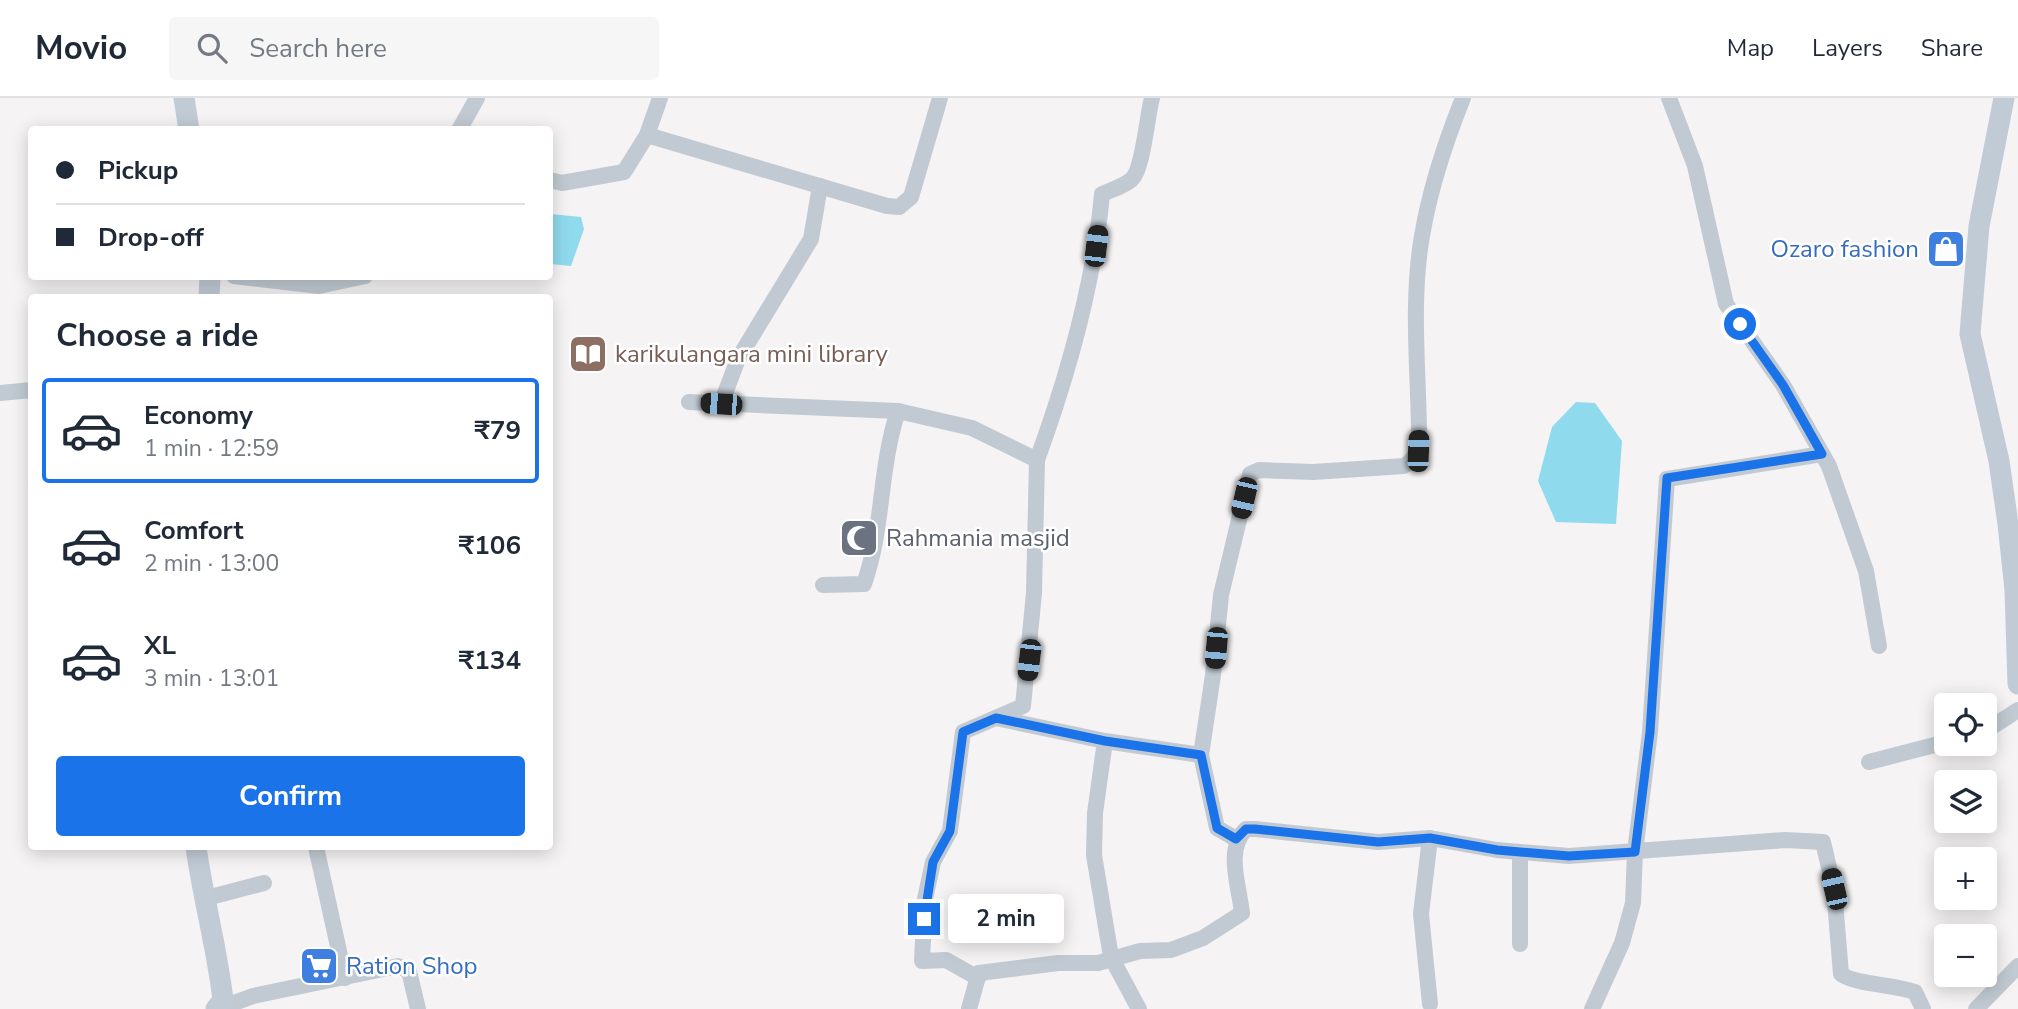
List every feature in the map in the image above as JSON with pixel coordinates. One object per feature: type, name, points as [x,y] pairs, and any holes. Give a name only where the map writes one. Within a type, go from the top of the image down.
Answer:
[{"type":"main road","points":[[184,98],[188,126]]},
{"type":"main road","points":[[2004,98],[1979,226],[1970,334],[2013,524],[2018,684]]},
{"type":"main road","points":[[196,850],[203,899],[220,973],[223,1000],[217,1009]]},
{"type":"street","points":[[461,126],[477,98]]},
{"type":"street","points":[[553,181],[562,183],[624,172],[647,135],[660,98]]},
{"type":"street","points":[[647,135],[899,207],[911,197],[940,98]]},
{"type":"street","points":[[978,978],[946,960],[922,961],[925,899],[933,862],[950,831],[963,732],[1023,706],[1034,593],[1037,460],[1062,391],[1094,267],[1102,194],[1132,179],[1140,166],[1144,123],[1152,98]]},
{"type":"street","points":[[1236,839],[1217,828],[1201,755],[1221,595],[1250,474],[1259,470],[1313,472],[1404,466],[1413,461],[1418,451],[1417,291],[1422,238],[1445,144],[1463,98]]},
{"type":"street","points":[[1669,98],[1695,166],[1726,304],[1783,385],[1822,454],[1866,571],[1879,646]]},
{"type":"street","points":[[721,404],[738,359],[811,239],[820,186]]},
{"type":"street","points":[[268,280],[319,286],[347,280]]},
{"type":"street","points":[[0,393],[28,390]]},
{"type":"street","points":[[689,402],[898,411],[972,428],[1037,460]]},
{"type":"street","points":[[823,585],[863,584],[881,516],[886,455],[898,411]]},
{"type":"street","points":[[1592,1009],[1622,943],[1633,902],[1635,852],[1650,732],[1667,478],[1822,454]]},
{"type":"street","points":[[1997,723],[2018,709]]},
{"type":"street","points":[[996,718],[1105,741],[1201,755]]},
{"type":"street","points":[[1105,741],[1095,813],[1094,855],[1111,957],[1139,1009]]},
{"type":"street","points":[[1869,762],[1934,745]]},
{"type":"street","points":[[969,1009],[979,973],[1002,968],[1098,963],[1111,957],[1140,951],[1171,950],[1203,938],[1242,912],[1234,856],[1236,839],[1246,829],[1255,829],[1378,842],[1430,838],[1520,852],[1569,856],[1785,840],[1823,842],[1834,889],[1841,974],[1851,981],[1874,981],[1915,992],[1923,1009]]},
{"type":"street","points":[[1430,838],[1421,914],[1430,1004]]},
{"type":"street","points":[[317,850],[345,978]]},
{"type":"street","points":[[1520,852],[1520,944]]},
{"type":"street","points":[[203,899],[264,883]]},
{"type":"street","points":[[217,1009],[253,996],[398,966],[409,971],[418,1009]]},
{"type":"street","points":[[1976,1009],[2018,966]]},
{"type":"water","points":[[553,214],[581,217],[584,229],[571,266],[553,264]]},
{"type":"water","points":[[1576,402],[1595,403],[1622,441],[1616,524],[1556,522],[1538,481],[1552,427]]},
{"type":"place","name":"Ozaro fashion","points":[[1946,249]]},
{"type":"place","name":"karikulangara mini library","points":[[588,354]]},
{"type":"place","name":"Rahmania masjid","points":[[859,538]]},
{"type":"place","name":"Ration Shop","points":[[319,966]]},
{"type":"route","points":[[924,919],[925,899],[933,862],[950,831],[963,732],[996,718],[1105,741],[1201,755],[1217,828],[1236,839],[1246,829],[1255,829],[1378,842],[1430,838],[1497,850],[1569,856],[1635,852],[1650,732],[1667,478],[1822,454],[1783,385],[1740,324]]}]
